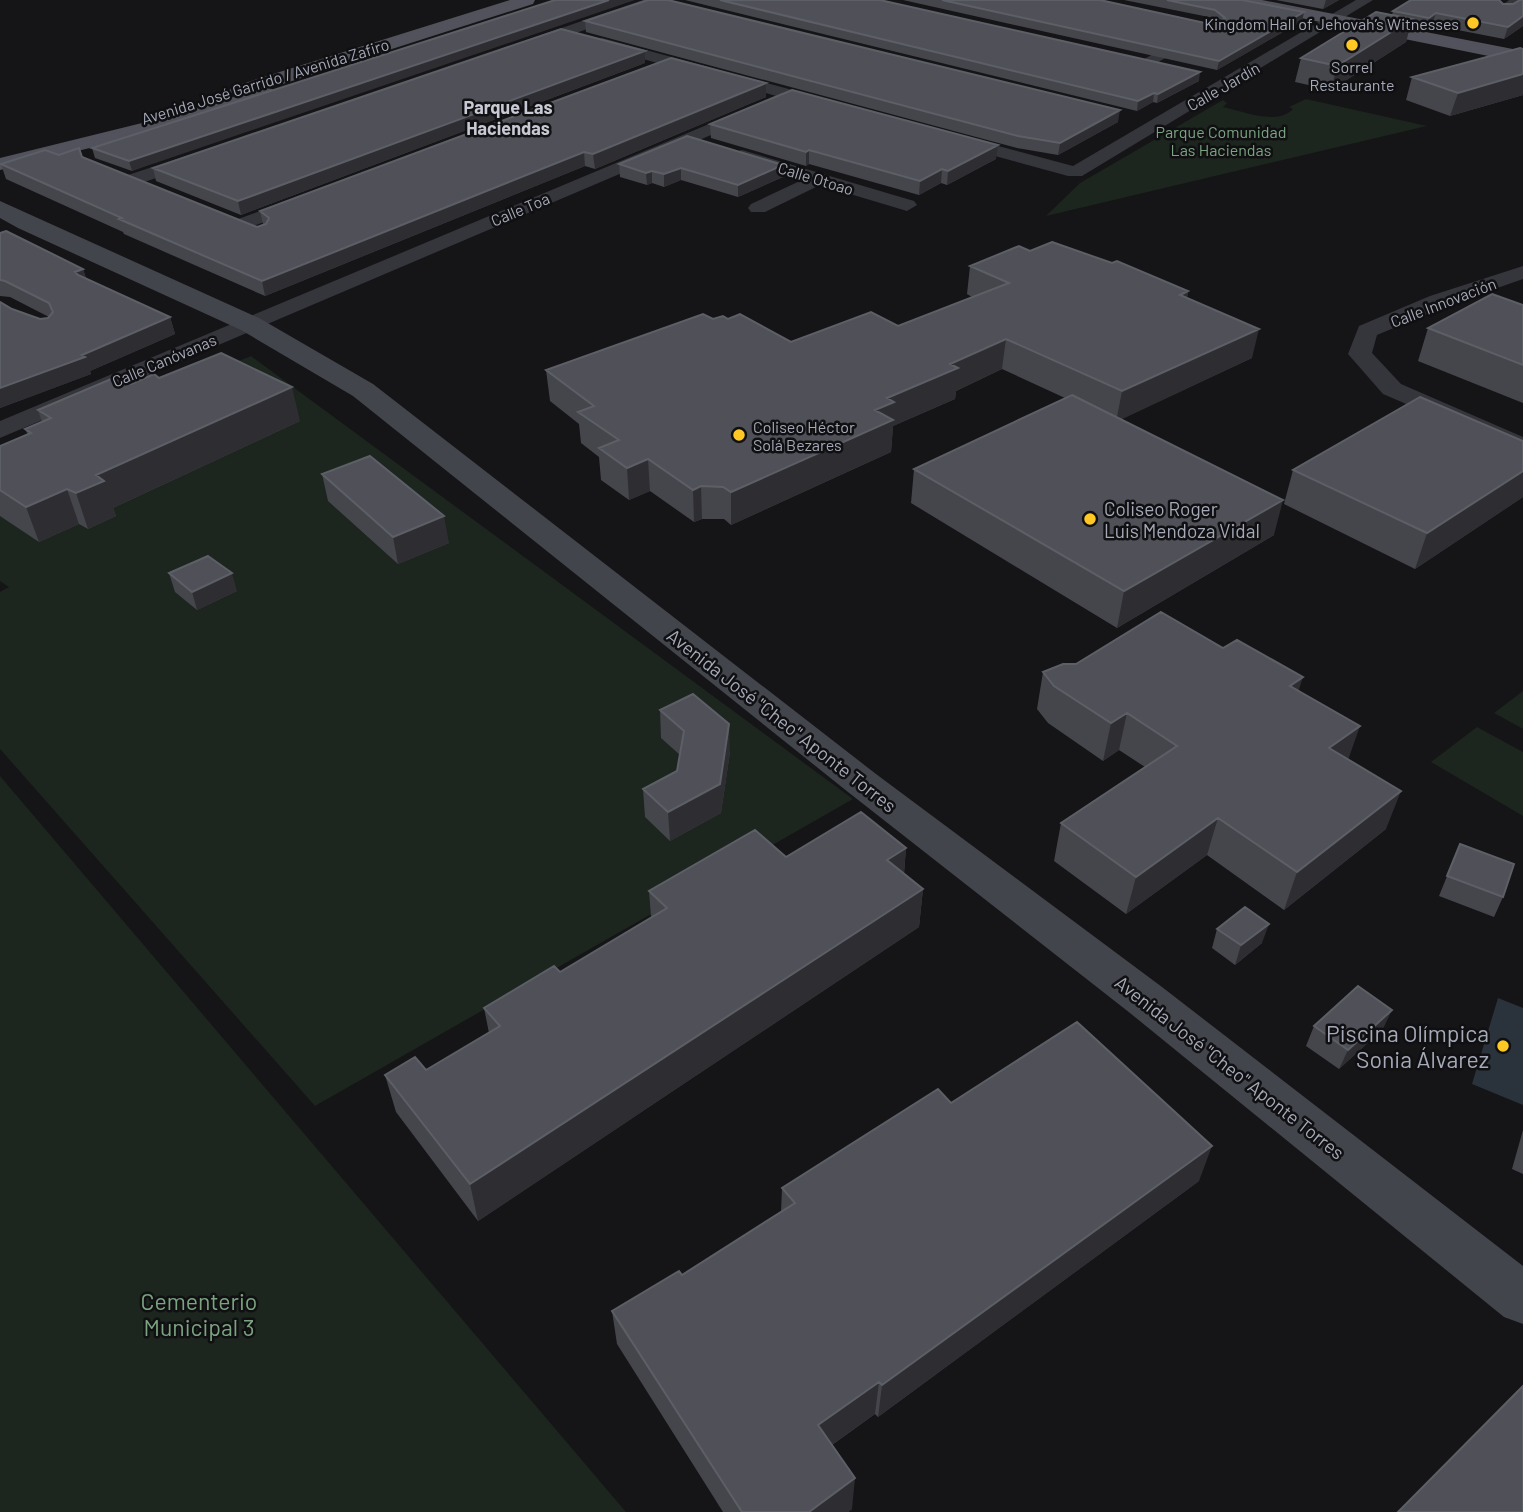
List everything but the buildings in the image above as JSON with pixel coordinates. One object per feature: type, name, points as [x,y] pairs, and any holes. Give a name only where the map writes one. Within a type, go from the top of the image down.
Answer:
[{"type":"main road","points":[[1236,0],[1523,57]]},
{"type":"main road","name":"Avenida José Garrido / Avenida Zafiro","points":[[0,154],[152,116],[535,2]]},
{"type":"main road","name":"Avenida José Garrido / Avenida Zafiro","points":[[0,164],[136,131],[235,103],[535,2]]},
{"type":"street","name":"Calle Jardín","points":[[931,133],[1075,172],[1366,0]]},
{"type":"street","points":[[1504,10],[1519,0]]},
{"type":"street","points":[[510,50],[661,1]]},
{"type":"street","points":[[1140,60],[1213,26],[1188,20]]},
{"type":"street","points":[[562,33],[841,109]]},
{"type":"street","points":[[1140,60],[1171,67]]},
{"type":"street","points":[[645,72],[671,62]]},
{"type":"street","points":[[1207,75],[1231,81]]},
{"type":"street","name":"Calle Toa","points":[[250,324],[790,95]]},
{"type":"street","points":[[1137,118],[1158,124]]},
{"type":"street","name":"Calle Otoao","points":[[686,139],[907,205]]},
{"type":"street","points":[[156,190],[125,178],[210,153]]},
{"type":"street","points":[[758,208],[818,179]]},
{"type":"street","points":[[269,237],[234,222],[318,195]]},
{"type":"street","name":"Avenida José \"Cheo\" Aponte Torres","points":[[0,208],[38,229],[250,324],[363,390],[1523,1298]]},
{"type":"street","name":"Calle Innovación","points":[[1523,272],[1438,301],[1367,331],[1360,354],[1392,389],[1523,446]]},
{"type":"street","name":"Calle Canóvanas","points":[[0,430],[250,324]]},
{"type":"green space","name":"Parque Comunidad Las Haciendas","points":[[1306,99],[1427,126],[1046,216],[1080,183],[1223,100],[1227,103],[1223,107],[1269,117],[1286,114],[1293,109],[1289,107]]},
{"type":"green space","points":[[251,356],[853,799],[315,1106],[0,749],[0,592],[9,587],[0,581],[0,459]]},
{"type":"green space","points":[[1523,691],[1523,729],[1494,713]]},
{"type":"green space","points":[[1477,727],[1523,752],[1523,816],[1431,762]]},
{"type":"green space","name":"Cementerio Municipal 3","points":[[0,776],[626,1512],[0,1512]]},
{"type":"shaded area","name":"Piscina Olímpica Sonia Álvarez","points":[[1498,998],[1523,1008],[1523,1105],[1472,1084]]},
{"type":"place","name":"Kingdom Hall of Jehovah’s Witnesses","points":[[1473,23]]},
{"type":"place","name":"Sorrel Restaurante","points":[[1352,45]]},
{"type":"place","name":"Coliseo Héctor Solá Bezares","points":[[739,435]]},
{"type":"place","name":"Coliseo Roger Luis Mendoza Vidal","points":[[1090,519]]},
{"type":"place","name":"Piscina Olímpica Sonia Álvarez","points":[[1503,1046]]},
{"type":"district","name":"Parque Las Haciendas","points":[[508,117]]}]
